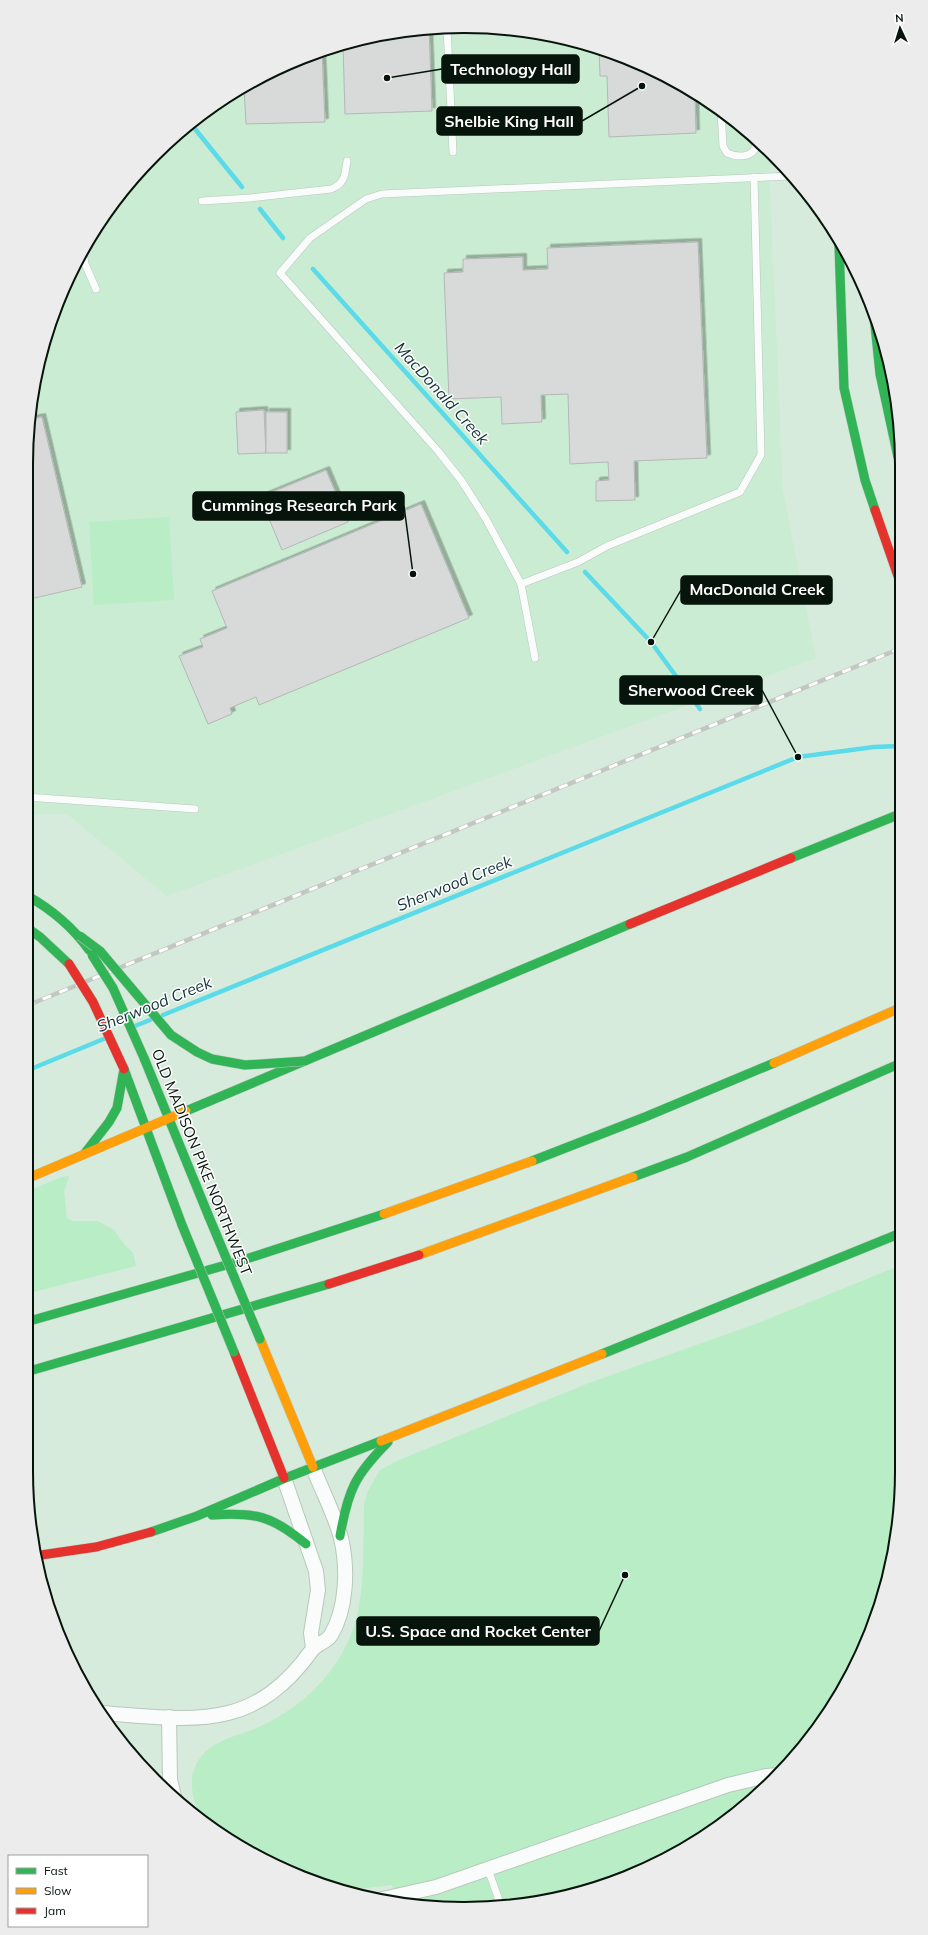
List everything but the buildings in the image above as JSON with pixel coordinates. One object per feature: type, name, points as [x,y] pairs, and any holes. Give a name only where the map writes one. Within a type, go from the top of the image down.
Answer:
[{"type":"main road","points":[[839,253],[844,388],[865,480],[895,567]]},
{"type":"main road","points":[[877,341],[880,374],[894,439]]},
{"type":"main road","points":[[878,822],[894,805]]},
{"type":"main road","points":[[33,1176],[553,955],[895,816]]},
{"type":"main road","name":"OLD MADISON PIKE NORTHWEST","points":[[33,900],[64,921],[80,936],[113,988],[144,1058],[167,1119],[313,1467]]},
{"type":"main road","points":[[33,932],[51,946],[69,964],[81,980],[101,1013],[124,1069],[145,1129],[182,1225],[284,1478]]},
{"type":"main road","points":[[80,936],[100,951],[171,1035],[197,1052],[212,1059],[245,1065],[306,1061]]},
{"type":"main road","points":[[33,1320],[178,1280],[255,1256],[468,1184],[651,1115],[722,1086],[895,1010]]},
{"type":"main road","points":[[33,1370],[315,1289],[452,1244],[687,1157],[895,1065]]},
{"type":"main road","points":[[84,1154],[105,1127],[117,1108],[124,1069]]},
{"type":"main road","points":[[41,1555],[80,1550],[113,1543],[195,1516],[284,1478],[475,1406],[895,1235]]},
{"type":"main road","points":[[340,1536],[347,1498],[354,1480],[366,1463],[395,1435]]},
{"type":"main road","points":[[195,1516],[239,1513],[260,1514],[273,1519],[306,1544]]},
{"type":"street","points":[[108,1713],[170,1717],[222,1716],[255,1704],[287,1680],[303,1663],[313,1648],[330,1636],[340,1612],[344,1585],[344,1556],[340,1536],[313,1467]]},
{"type":"street","points":[[284,1478],[316,1571],[318,1590],[312,1632],[313,1648]]},
{"type":"street","points":[[170,1717],[170,1780],[172,1788]]},
{"type":"street","points":[[395,1896],[436,1887],[728,1785],[768,1777]]},
{"type":"lane","points":[[446,34],[453,152]]},
{"type":"lane","points":[[721,119],[723,146],[727,153],[743,157],[751,154],[755,146]]},
{"type":"lane","points":[[202,201],[250,198],[331,189],[338,186],[345,178],[348,162]]},
{"type":"lane","points":[[535,658],[520,584],[486,519],[461,480],[438,451],[280,273],[310,238],[366,199],[382,194],[785,176]]},
{"type":"lane","points":[[520,584],[578,562],[607,546],[740,492],[761,455],[754,177]]},
{"type":"lane","points":[[84,260],[96,289]]},
{"type":"lane","points":[[33,797],[195,809]]},
{"type":"lane","points":[[488,1869],[499,1900]]},
{"type":"shaded area","points":[[464,33],[492,34],[548,41],[603,56],[629,66],[655,77],[703,106],[726,122],[769,159],[775,165],[769,166],[783,491],[816,658],[167,896],[67,814],[33,815],[33,464],[37,408],[41,380],[56,325],[77,273],[91,248],[122,202],[159,159],[202,122],[225,106],[273,77],[299,66],[325,56],[380,41],[436,34]]},
{"type":"shaded area","points":[[169,517],[174,600],[94,605],[89,522]]},
{"type":"shaded area","points":[[69,1176],[64,1192],[67,1218],[73,1221],[98,1221],[114,1230],[124,1244],[133,1253],[136,1266],[33,1292],[33,1189],[61,1177]]},
{"type":"shaded area","points":[[895,1267],[894,1499],[887,1555],[880,1583],[862,1636],[851,1662],[837,1686],[806,1733],[769,1776],[748,1795],[726,1813],[680,1844],[655,1858],[603,1879],[548,1894],[492,1901],[464,1902],[436,1901],[396,1896],[392,1885],[358,1888],[325,1879],[273,1858],[248,1844],[198,1810],[192,1789],[192,1781],[195,1767],[206,1752],[212,1746],[228,1738],[272,1721],[289,1710],[305,1698],[319,1684],[332,1669],[342,1653],[351,1635],[360,1603],[363,1560],[364,1504],[368,1491],[380,1470],[399,1460],[589,1383],[761,1322]]},
{"type":"waterway","name":"MacDonald Creek","points":[[194,128],[242,187]]},
{"type":"waterway","points":[[260,209],[283,238]]},
{"type":"waterway","name":"MacDonald Creek","points":[[313,269],[567,552]]},
{"type":"waterway","name":"MacDonald Creek","points":[[585,572],[651,642],[700,709]]},
{"type":"waterway","name":"Sherwood Creek","points":[[163,1015],[798,757],[874,747],[895,746]]},
{"type":"waterway","name":"Sherwood Creek","points":[[135,1026],[150,1020]]},
{"type":"waterway","name":"Sherwood Creek","points":[[33,1068],[106,1038]]},
{"type":"railway","points":[[33,1003],[895,651]]},
{"type":"traffic: fast","points":[[839,253],[844,388],[865,480],[875,510]]},
{"type":"traffic: fast","points":[[877,341],[880,374],[894,439]]},
{"type":"traffic: fast","points":[[791,858],[895,816]]},
{"type":"traffic: fast","points":[[33,899],[44,906],[76,933],[89,950]]},
{"type":"traffic: fast","points":[[186,1111],[630,924]]},
{"type":"traffic: fast","points":[[33,932],[69,964]]},
{"type":"traffic: fast","points":[[80,936],[100,951],[171,1035],[197,1052],[212,1059],[245,1065],[305,1061]]},
{"type":"traffic: fast","points":[[92,955],[113,988],[144,1058]]},
{"type":"traffic: fast","points":[[144,1058],[209,1217]]},
{"type":"traffic: fast","points":[[532,1161],[645,1117],[774,1063]]},
{"type":"traffic: fast","points":[[633,1177],[687,1157],[895,1066]]},
{"type":"traffic: fast","points":[[124,1069],[182,1225]]},
{"type":"traffic: fast","points":[[85,1153],[109,1122],[117,1108],[124,1069]]},
{"type":"traffic: fast","points":[[33,1320],[240,1261],[384,1214]]},
{"type":"traffic: fast","points":[[209,1217],[260,1339]]},
{"type":"traffic: fast","points":[[182,1225],[234,1352]]},
{"type":"traffic: fast","points":[[602,1354],[895,1235]]},
{"type":"traffic: fast","points":[[33,1370],[329,1284]]},
{"type":"traffic: fast","points":[[151,1532],[197,1516],[283,1479],[381,1441]]},
{"type":"traffic: fast","points":[[340,1536],[346,1507],[360,1474],[388,1442]]},
{"type":"traffic: fast","points":[[212,1515],[240,1514],[263,1518],[283,1527],[306,1544]]},
{"type":"traffic: slow","points":[[774,1063],[895,1010]]},
{"type":"traffic: slow","points":[[33,1176],[186,1111]]},
{"type":"traffic: slow","points":[[384,1214],[532,1161]]},
{"type":"traffic: slow","points":[[419,1255],[633,1177]]},
{"type":"traffic: slow","points":[[260,1339],[313,1467]]},
{"type":"traffic: slow","points":[[381,1441],[602,1354]]},
{"type":"traffic: jam","points":[[875,510],[895,568]]},
{"type":"traffic: jam","points":[[630,924],[791,858]]},
{"type":"traffic: jam","points":[[69,964],[93,1002],[124,1069]]},
{"type":"traffic: jam","points":[[329,1284],[419,1255]]},
{"type":"traffic: jam","points":[[234,1352],[284,1478]]},
{"type":"traffic: jam","points":[[41,1555],[96,1547],[151,1532]]},
{"type":"place","name":"Technology Hall","points":[[387,78]]},
{"type":"place","name":"Shelbie King Hall","points":[[642,86]]},
{"type":"place","name":"Cummings Research Park","points":[[413,574]]},
{"type":"place","name":"MacDonald Creek","points":[[651,642]]},
{"type":"place","name":"Sherwood Creek","points":[[798,757]]},
{"type":"place","name":"U.S. Space and Rocket Center","points":[[625,1575]]}]
